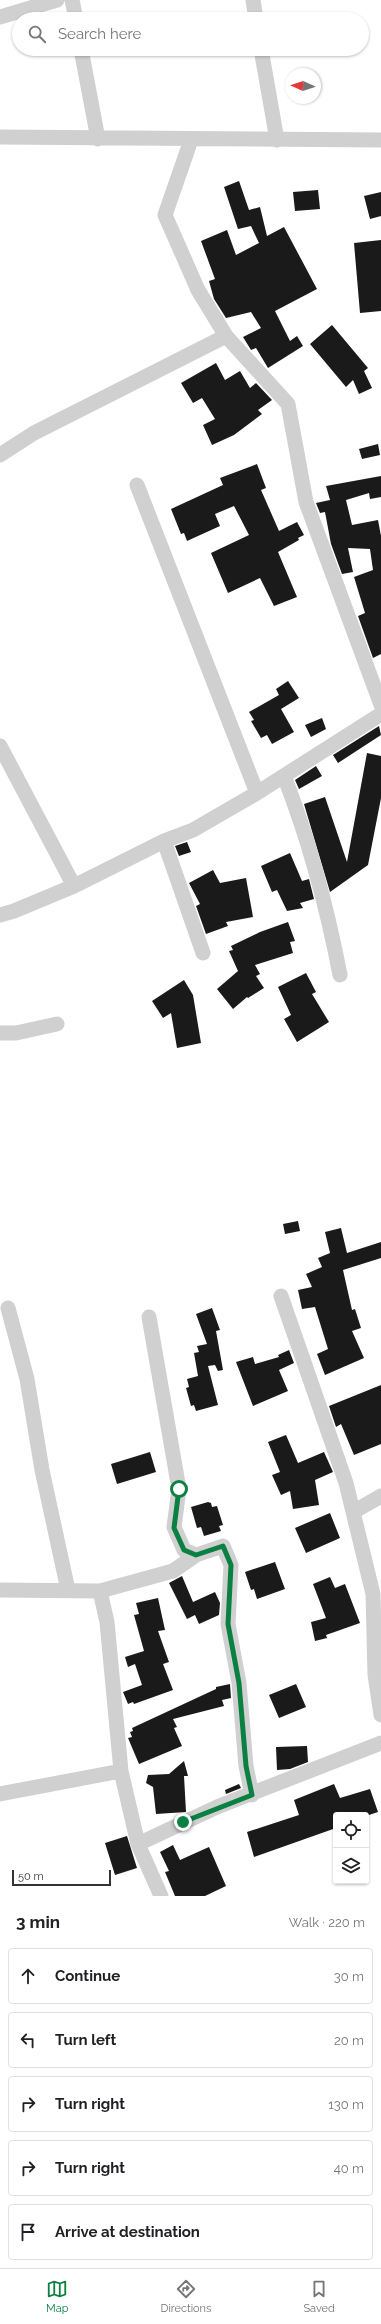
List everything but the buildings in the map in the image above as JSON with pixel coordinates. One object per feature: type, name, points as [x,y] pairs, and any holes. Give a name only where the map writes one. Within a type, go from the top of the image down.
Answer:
[{"type":"street","points":[[17,12],[58,0]]},
{"type":"street","points":[[72,0],[75,12]]},
{"type":"street","points":[[253,0],[255,12]]},
{"type":"street","points":[[0,17],[12,13]]},
{"type":"street","points":[[82,56],[98,139]]},
{"type":"street","points":[[262,56],[277,140]]},
{"type":"street","points":[[0,137],[191,140],[381,140]]},
{"type":"street","points":[[191,140],[165,215],[198,290],[226,336],[288,404],[306,502],[381,705]]},
{"type":"street","points":[[0,455],[34,433],[226,336]]},
{"type":"street","points":[[137,485],[257,793]]},
{"type":"street","points":[[0,915],[14,911],[74,886],[164,841],[193,830],[257,793],[381,714]]},
{"type":"street","points":[[0,746],[74,886]]},
{"type":"street","points":[[284,776],[296,806],[314,864],[329,922],[340,975]]},
{"type":"street","points":[[164,841],[203,953]]},
{"type":"street","points":[[0,1032],[16,1033],[57,1024]]},
{"type":"street","points":[[281,1296],[346,1483],[373,1594],[375,1675],[381,1715]]},
{"type":"street","points":[[8,1308],[27,1379],[42,1470],[68,1590]]},
{"type":"street","points":[[149,1317],[179,1489],[174,1528],[184,1550],[196,1555]]},
{"type":"street","points":[[353,1512],[381,1496]]},
{"type":"street","points":[[0,1590],[100,1591],[173,1571],[196,1555],[223,1546],[231,1565],[228,1624],[239,1683],[246,1766],[252,1795]]},
{"type":"street","points":[[100,1591],[108,1636],[121,1771],[138,1844],[160,1896]]},
{"type":"street","points":[[138,1844],[183,1822],[381,1743]]},
{"type":"street","points":[[0,1794],[121,1771]]},
{"type":"route","points":[[179,1489],[174,1528],[184,1550],[196,1555],[223,1546],[231,1565],[228,1624],[239,1683],[243,1715],[246,1766],[252,1795],[217,1807],[183,1822]]}]
